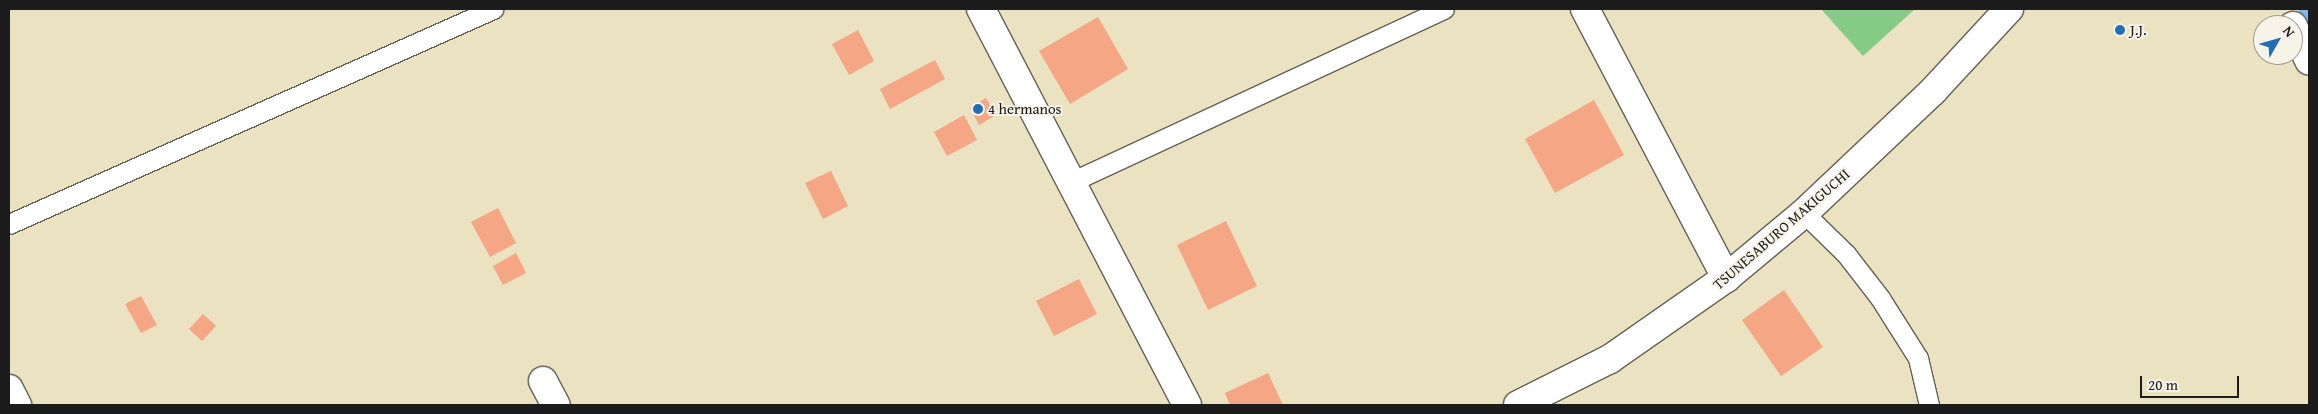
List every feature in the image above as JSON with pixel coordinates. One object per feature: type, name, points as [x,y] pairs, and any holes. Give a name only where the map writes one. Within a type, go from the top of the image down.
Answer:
[{"type":"street","points":[[981,9],[1187,405]]},
{"type":"street","points":[[1585,9],[1726,278]]},
{"type":"street","name":"TSUNESABURO MAKIGUCHI","points":[[1518,405],[1610,359],[1726,278],[1804,212],[1933,91],[2009,9]]},
{"type":"street","points":[[2303,48],[2309,62]]},
{"type":"street","points":[[543,381],[556,405]]},
{"type":"street","points":[[9,389],[17,405]]},
{"type":"lane","points":[[9,224],[493,9]]},
{"type":"lane","points":[[1071,182],[1444,9]]},
{"type":"lane","points":[[1804,212],[1846,254],[1880,298],[1918,358],[1929,405]]},
{"type":"green space","points":[[1821,9],[1915,9],[1863,56]]},
{"type":"water","points":[[2298,9],[2309,9],[2309,35],[2303,21],[2303,15],[2301,15]]},
{"type":"building","points":[[1098,17],[1128,69],[1070,104],[1039,51]]},
{"type":"building","points":[[858,30],[874,61],[849,75],[832,44]]},
{"type":"building","points":[[935,60],[945,79],[890,109],[880,89]]},
{"type":"building","points":[[986,98],[996,115],[979,125],[970,108]]},
{"type":"building","points":[[1594,100],[1624,155],[1555,193],[1525,139]]},
{"type":"building","points":[[964,115],[977,140],[947,156],[934,132]]},
{"type":"building","points":[[831,171],[848,206],[823,219],[805,183]]},
{"type":"building","points":[[498,208],[516,243],[490,257],[471,222]]},
{"type":"building","points":[[1226,221],[1257,286],[1208,310],[1177,245]]},
{"type":"building","points":[[516,253],[526,273],[503,285],[493,266]]},
{"type":"building","points":[[1079,279],[1097,314],[1054,336],[1036,301]]},
{"type":"building","points":[[1784,290],[1823,347],[1781,376],[1742,320]]},
{"type":"building","points":[[141,296],[157,325],[141,333],[125,304]]},
{"type":"building","points":[[203,314],[216,326],[202,341],[189,329]]},
{"type":"building","points":[[1268,373],[1283,405],[1230,405],[1225,393]]},
{"type":"place","name":"J.J.","points":[[2120,30]]},
{"type":"place","name":"4 hermanos","points":[[978,109]]}]
